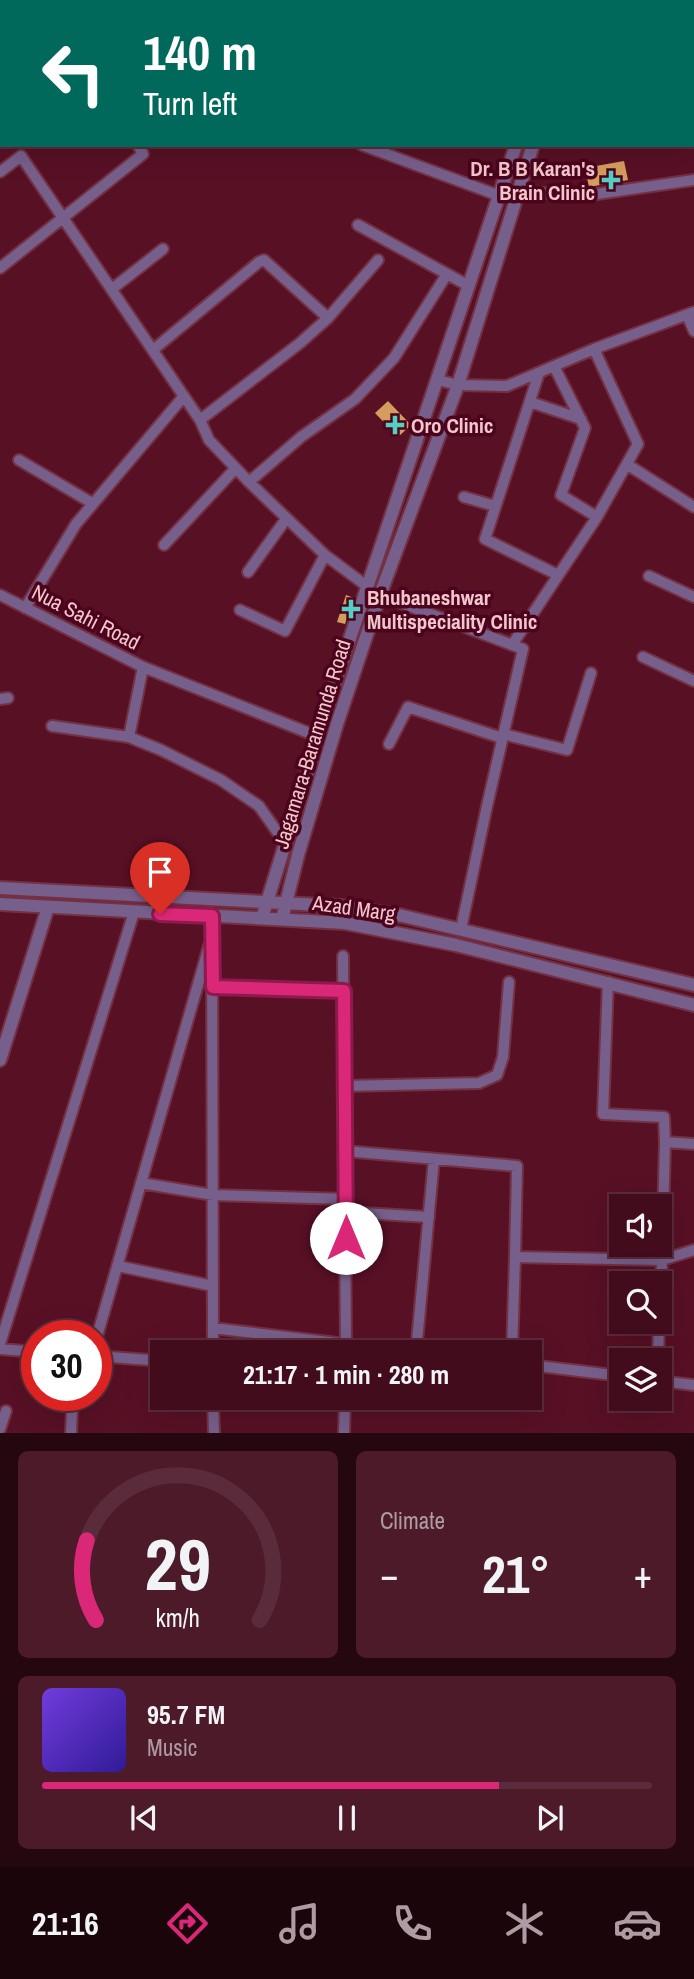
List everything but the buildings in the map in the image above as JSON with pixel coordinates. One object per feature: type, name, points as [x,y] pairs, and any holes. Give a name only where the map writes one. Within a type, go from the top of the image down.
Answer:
[{"type":"street","points":[[0,268],[143,154],[139,147]]},
{"type":"street","points":[[368,147],[500,195]]},
{"type":"street","name":"Jagamara-Baramunda Road","points":[[262,918],[368,587],[515,147]]},
{"type":"street","name":"Jagamara-Baramunda Road","points":[[282,919],[337,724],[380,595],[458,385],[532,147]]},
{"type":"street","points":[[0,172],[21,156],[200,420],[209,440],[234,469],[286,519],[325,555],[368,587]]},
{"type":"street","points":[[518,191],[583,196],[694,180]]},
{"type":"street","points":[[358,225],[469,286]]},
{"type":"street","points":[[111,289],[163,249]]},
{"type":"street","points":[[153,350],[259,261],[264,260],[328,318]]},
{"type":"street","points":[[200,420],[300,343],[328,318],[378,260]]},
{"type":"street","points":[[249,482],[301,437],[363,391],[394,358],[447,274]]},
{"type":"street","points":[[438,380],[458,385],[507,386],[594,349],[691,314],[694,331]]},
{"type":"street","points":[[512,645],[597,517],[638,444],[594,349]]},
{"type":"street","points":[[554,366],[585,428],[561,495],[597,517]]},
{"type":"street","points":[[539,373],[485,539],[558,575]]},
{"type":"street","points":[[25,608],[76,524],[184,396]]},
{"type":"street","points":[[530,402],[581,419]]},
{"type":"street","points":[[19,460],[92,503]]},
{"type":"street","points":[[628,465],[691,501]]},
{"type":"street","points":[[164,545],[234,469]]},
{"type":"street","points":[[464,497],[495,506]]},
{"type":"street","points":[[248,572],[286,519]]},
{"type":"street","points":[[240,610],[285,631],[325,555]]},
{"type":"street","points":[[649,576],[694,597]]},
{"type":"street","name":"Nua Sahi Road","points":[[0,595],[143,667],[129,737]]},
{"type":"street","points":[[380,595],[523,649],[461,929]]},
{"type":"street","points":[[643,657],[694,681]]},
{"type":"street","points":[[143,667],[319,737]]},
{"type":"street","points":[[389,744],[408,706],[503,736],[567,750],[591,673]]},
{"type":"street","points":[[52,726],[129,737],[221,780],[259,806],[285,843]]},
{"type":"street","name":"Azad Marg","points":[[0,888],[266,901],[365,910],[461,929],[694,985]]},
{"type":"street","name":"Azad Marg","points":[[0,904],[345,923],[383,929],[694,1005]]},
{"type":"street","points":[[0,1060],[3,1040],[48,906]]},
{"type":"street","points":[[21,1350],[0,1347],[134,912]]},
{"type":"street","points":[[212,916],[214,1340]]},
{"type":"street","points":[[102,1320],[213,933]]},
{"type":"street","points":[[343,956],[346,1340]]},
{"type":"street","points":[[345,1086],[480,1083],[497,1075],[503,1057],[509,982]]},
{"type":"street","points":[[608,982],[603,1114],[664,1117],[662,1271]]},
{"type":"street","points":[[213,987],[344,991]]},
{"type":"street","points":[[665,1142],[694,1144]]},
{"type":"street","points":[[345,1151],[517,1166],[512,1340]]},
{"type":"street","points":[[420,1340],[434,1159]]},
{"type":"street","points":[[141,1184],[213,1195],[345,1199]]},
{"type":"street","points":[[345,1212],[429,1217]]},
{"type":"street","points":[[515,1257],[662,1260],[694,1250]]},
{"type":"street","points":[[118,1266],[214,1286]]},
{"type":"street","points":[[214,1328],[293,1340]]},
{"type":"street","points":[[112,1357],[150,1360]]},
{"type":"street","points":[[542,1366],[609,1375]]},
{"type":"street","points":[[672,1382],[694,1385]]},
{"type":"street","points":[[214,1410],[214,1433]]},
{"type":"street","points":[[344,1433],[345,1410]]},
{"type":"street","points":[[0,1429],[6,1411]]},
{"type":"street","points":[[71,1433],[72,1411]]},
{"type":"place","name":"Dr. B B Karan's Brain Clinic","points":[[611,180]]},
{"type":"place","name":"Oro Clinic","points":[[395,425]]},
{"type":"place","name":"Bhubaneshwar Multispeciality Clinic","points":[[351,609]]},
{"type":"route","points":[[160,914],[212,916],[213,987],[344,991],[346,1238]]}]
